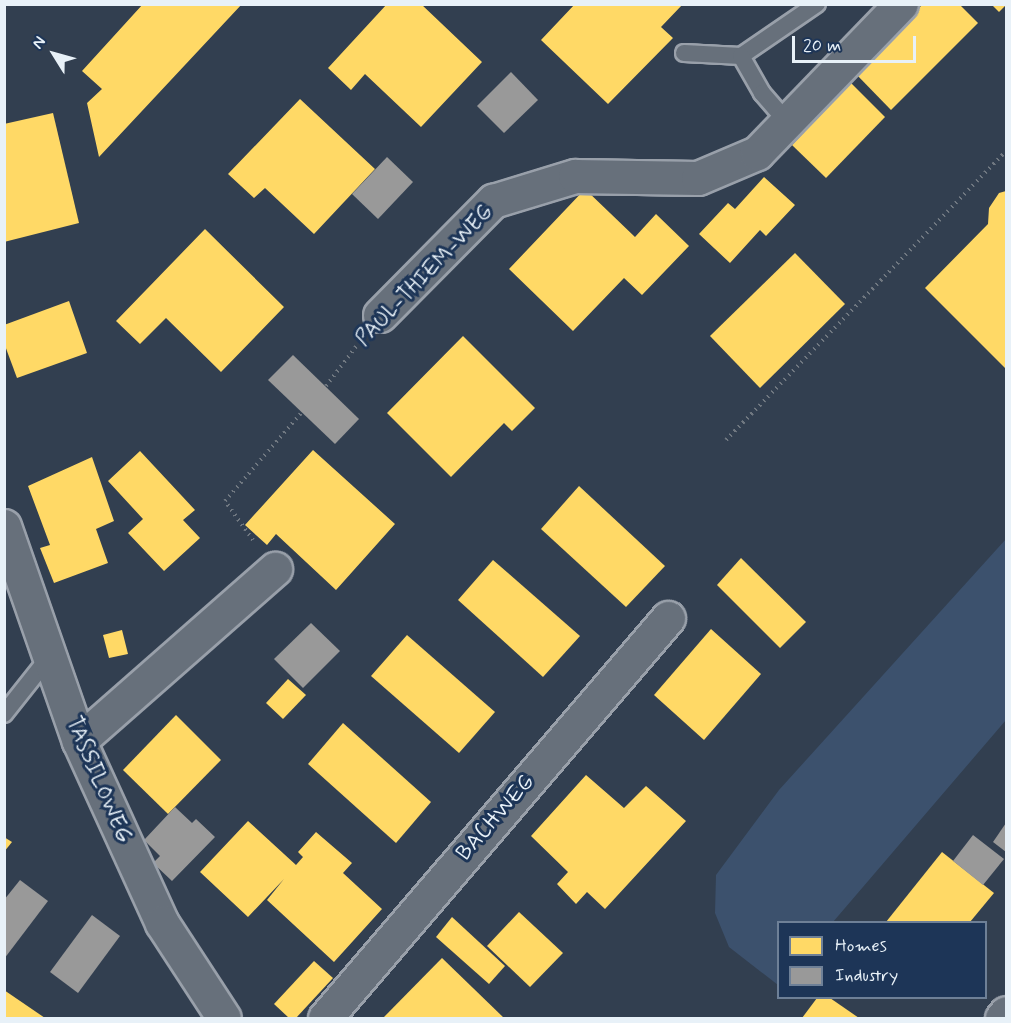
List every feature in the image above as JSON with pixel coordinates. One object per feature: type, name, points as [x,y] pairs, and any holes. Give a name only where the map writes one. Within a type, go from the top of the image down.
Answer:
[{"type":"street","name":"PAUL-THIEM-WEG","points":[[380,315],[493,201],[575,176],[698,178],[757,153],[901,4]]},
{"type":"street","name":"TASSILOWEG","points":[[4,526],[79,741],[162,923],[224,1018]]},
{"type":"street","points":[[79,741],[275,569]]},
{"type":"street","name":"BACHWEG","points":[[325,1018],[668,618]]},
{"type":"street","points":[[1002,1018],[1006,1013]]},
{"type":"lane","points":[[684,53],[741,56],[816,4]]},
{"type":"lane","points":[[741,56],[762,93],[787,122]]},
{"type":"lane","points":[[4,714],[50,656]]},
{"type":"path","points":[[726,440],[1006,151]]},
{"type":"path","name":"PAUL-THIEM-WEG","points":[[326,386],[380,315]]},
{"type":"path","points":[[275,569],[225,501],[302,411]]},
{"type":"shaded area","points":[[1006,539],[1006,720],[834,921],[777,921],[777,984],[729,947],[715,913],[716,875],[779,790]]},
{"type":"building: Homes","points":[[143,4],[242,4],[99,157],[87,103],[102,89],[82,71]]},
{"type":"building: Homes","points":[[387,4],[421,4],[482,62],[421,127],[365,74],[351,90],[328,68]]},
{"type":"building: Homes","points":[[575,4],[683,4],[661,27],[673,38],[608,104],[541,40]]},
{"type":"building: Homes","points":[[923,4],[959,4],[978,23],[891,110],[855,73]]},
{"type":"building: Homes","points":[[992,5],[1006,5],[999,12]]},
{"type":"building: Homes","points":[[851,83],[885,117],[826,178],[792,145]]},
{"type":"building: Homes","points":[[300,99],[375,169],[314,234],[265,188],[254,198],[228,174]]},
{"type":"building: Homes","points":[[53,113],[79,223],[4,242],[4,124]]},
{"type":"building: Homes","points":[[764,177],[795,205],[766,236],[760,230],[730,263],[699,234],[728,203],[735,209]]},
{"type":"building: Homes","points":[[585,189],[635,237],[656,214],[689,246],[642,295],[624,278],[573,331],[509,269]]},
{"type":"building: Homes","points":[[1006,191],[1006,369],[925,288],[988,224],[989,208],[999,193]]},
{"type":"building: Homes","points":[[205,229],[284,307],[221,372],[166,318],[140,344],[116,321]]},
{"type":"building: Homes","points":[[795,253],[845,304],[760,388],[710,336]]},
{"type":"building: Homes","points":[[69,301],[87,353],[17,378],[4,343],[4,325]]},
{"type":"building: Homes","points":[[463,336],[535,408],[512,431],[504,423],[451,477],[387,413]]},
{"type":"building: Homes","points":[[313,450],[395,524],[336,590],[276,534],[267,545],[245,525]]},
{"type":"building: Homes","points":[[140,451],[195,510],[183,520],[200,538],[164,571],[128,533],[143,519],[108,481]]},
{"type":"building: Homes","points":[[92,457],[114,521],[96,529],[108,563],[54,583],[40,548],[50,545],[28,486]]},
{"type":"building: Homes","points":[[579,486],[665,566],[626,607],[541,529]]},
{"type":"building: Homes","points":[[741,558],[806,622],[780,648],[717,585]]},
{"type":"building: Homes","points":[[493,560],[580,636],[543,677],[458,600]]},
{"type":"building: Homes","points":[[711,629],[761,674],[704,740],[654,695]]},
{"type":"building: Homes","points":[[122,630],[128,654],[109,658],[103,635]]},
{"type":"building: Homes","points":[[407,635],[495,712],[459,753],[371,676]]},
{"type":"building: Homes","points":[[288,679],[306,695],[283,719],[266,703]]},
{"type":"building: Homes","points":[[176,715],[221,760],[168,814],[123,770]]},
{"type":"building: Homes","points":[[343,723],[431,802],[396,843],[308,764]]},
{"type":"building: Homes","points":[[586,775],[624,808],[646,786],[686,821],[605,909],[587,892],[576,904],[557,884],[568,872],[531,836]]},
{"type":"building: Homes","points":[[248,821],[296,865],[303,857],[298,852],[316,832],[352,863],[343,873],[382,909],[334,962],[267,900],[284,879],[248,917],[200,872]]},
{"type":"building: Homes","points":[[4,837],[12,842],[4,852]]},
{"type":"building: Homes","points":[[942,852],[994,893],[971,921],[887,921]]},
{"type":"building: Homes","points":[[519,912],[563,953],[530,987],[487,946]]},
{"type":"building: Homes","points":[[452,917],[505,966],[489,984],[436,937]]},
{"type":"building: Homes","points":[[442,958],[504,1018],[384,1017]]},
{"type":"building: Homes","points":[[314,961],[333,978],[296,1018],[289,1018],[274,1004]]},
{"type":"building: Homes","points":[[4,990],[45,1018],[4,1018]]},
{"type":"building: Homes","points":[[816,999],[831,999],[859,1018],[802,1018]]},
{"type":"building: Industry","points":[[511,72],[538,100],[504,133],[477,106]]},
{"type":"building: Industry","points":[[387,157],[413,182],[378,219],[352,194]]},
{"type":"building: Industry","points":[[293,355],[359,419],[335,444],[268,380]]},
{"type":"building: Industry","points":[[311,623],[340,651],[303,688],[274,659]]},
{"type":"building: Industry","points":[[175,807],[192,823],[196,819],[215,837],[172,881],[153,863],[160,856],[144,840]]},
{"type":"building: Industry","points":[[1006,823],[1006,852],[993,842]]},
{"type":"building: Industry","points":[[973,835],[1004,859],[983,885],[953,861]]},
{"type":"building: Industry","points":[[20,880],[48,901],[4,959],[4,900]]},
{"type":"building: Industry","points":[[92,915],[120,936],[78,993],[50,972]]}]
